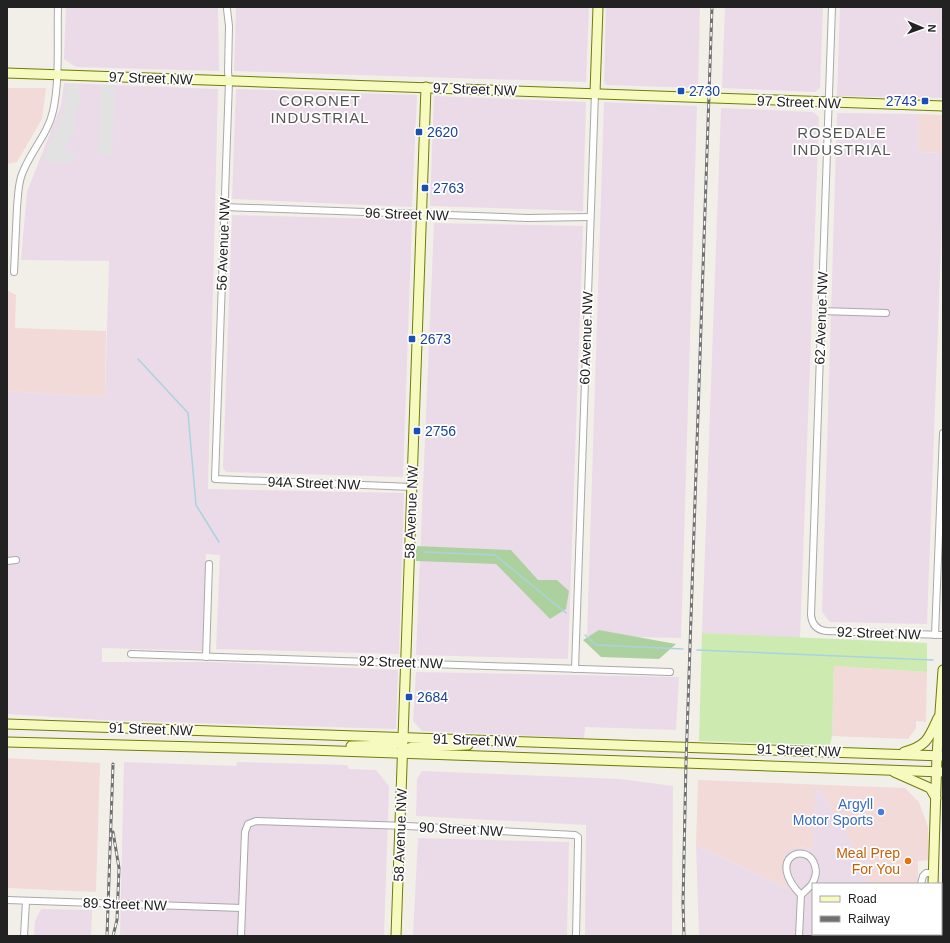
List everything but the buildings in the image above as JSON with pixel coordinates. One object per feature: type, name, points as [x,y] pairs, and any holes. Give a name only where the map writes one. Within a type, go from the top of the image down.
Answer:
[{"type":"main road","name":"60 Avenue NW","points":[[595,93],[598,7]]},
{"type":"main road","name":"97 Street NW","points":[[7,73],[943,106]]},
{"type":"main road","name":"58 Avenue NW","points":[[396,936],[426,87]]},
{"type":"main road","points":[[933,883],[936,798],[940,772],[943,670]]},
{"type":"main road","points":[[897,754],[912,750],[925,743],[930,738],[941,714]]},
{"type":"main road","name":"91 Street NW","points":[[7,724],[940,755]]},
{"type":"main road","points":[[311,750],[326,746],[395,745],[403,738]]},
{"type":"main road","points":[[402,754],[412,747],[460,746],[502,741]]},
{"type":"main road","name":"91 Street NW","points":[[7,742],[311,750],[940,772]]},
{"type":"main road","points":[[887,770],[930,788],[936,798]]},
{"type":"street","points":[[14,272],[17,213],[21,177],[48,126],[53,112],[57,75],[58,7]]},
{"type":"street","name":"62 Avenue NW","points":[[816,628],[812,621],[811,615],[832,7]]},
{"type":"street","name":"56 Avenue NW","points":[[215,479],[229,80],[229,26],[227,9]]},
{"type":"street","name":"60 Avenue NW","points":[[575,669],[595,93]]},
{"type":"street","name":"96 Street NW","points":[[224,208],[528,218],[590,217]]},
{"type":"street","points":[[821,310],[886,313]]},
{"type":"street","points":[[935,635],[943,433]]},
{"type":"street","name":"94A Street NW","points":[[215,479],[412,487]]},
{"type":"street","points":[[7,562],[16,560]]},
{"type":"street","points":[[206,657],[209,564]]},
{"type":"street","name":"92 Street NW","points":[[816,628],[826,631],[943,635]]},
{"type":"street","name":"92 Street NW","points":[[131,654],[670,672]]},
{"type":"street","name":"90 Street NW","points":[[242,908],[245,832],[248,824],[256,821],[575,834],[578,837],[576,936]]},
{"type":"street","points":[[798,936],[800,895],[789,880],[786,868],[787,861],[792,856],[799,853],[810,857],[813,860],[816,869],[812,883]]},
{"type":"street","points":[[922,883],[923,876],[933,873]]},
{"type":"street","points":[[800,895],[812,884]]},
{"type":"street","name":"89 Street NW","points":[[7,900],[242,908]]},
{"type":"street","points":[[24,936],[26,901]]},
{"type":"street","points":[[241,936],[242,908]]},
{"type":"shaded area","points":[[66,7],[218,7],[219,71],[76,67],[64,59]]},
{"type":"shaded area","points":[[236,7],[589,7],[586,82],[234,71]]},
{"type":"shaded area","points":[[606,7],[700,7],[698,88],[606,85],[604,81]]},
{"type":"shaded area","points":[[725,7],[823,7],[820,88],[815,92],[722,88]]},
{"type":"shaded area","points":[[840,7],[943,7],[943,98],[837,96]]},
{"type":"shaded area","points":[[64,83],[218,89],[208,489],[404,493],[399,654],[216,649],[220,555],[206,554],[203,651],[102,648],[102,662],[213,662],[398,670],[396,729],[100,720],[7,714],[7,391],[105,397],[109,261],[21,260],[27,192],[61,105]]},
{"type":"shaded area","points":[[66,85],[79,86],[78,93],[80,94],[80,107],[76,107],[75,128],[63,151],[73,153],[73,162],[55,164],[44,159],[65,106]]},
{"type":"shaded area","points":[[101,85],[115,85],[112,155],[98,153]]},
{"type":"shaded area","points":[[7,88],[46,88],[42,119],[17,162],[7,164]]},
{"type":"shaded area","points":[[236,89],[417,95],[412,207],[232,199]]},
{"type":"shaded area","points":[[434,96],[586,102],[583,211],[430,206]]},
{"type":"shaded area","points":[[604,102],[697,106],[681,638],[587,636]]},
{"type":"shaded area","points":[[721,108],[813,112],[819,117],[800,639],[702,633]]},
{"type":"shaded area","points":[[837,113],[919,114],[918,152],[943,153],[943,192],[927,624],[830,622],[822,612]]},
{"type":"shaded area","points":[[919,114],[943,115],[943,153],[918,152]]},
{"type":"shaded area","points":[[232,215],[412,220],[403,477],[226,472],[223,468]]},
{"type":"shaded area","points":[[434,223],[583,226],[568,659],[416,655]]},
{"type":"shaded area","points":[[7,290],[16,295],[15,328],[106,331],[105,397],[7,391]]},
{"type":"shaded area","points":[[834,666],[927,672],[926,722],[916,721],[916,728],[908,739],[832,736]]},
{"type":"shaded area","points":[[416,672],[679,677],[676,730],[585,727],[584,738],[422,731],[413,721]]},
{"type":"shaded area","points":[[7,758],[100,763],[96,892],[7,888]]},
{"type":"shaded area","points":[[124,762],[236,766],[237,762],[347,765],[349,769],[376,770],[389,786],[384,936],[120,936]]},
{"type":"shaded area","points":[[422,771],[620,779],[673,786],[672,936],[585,936],[586,825],[416,816],[417,779]]},
{"type":"shaded area","points":[[698,780],[905,788],[919,802],[928,827],[930,860],[918,861],[918,883],[868,883],[869,854],[861,860],[822,792],[816,790],[813,849],[798,847],[782,868],[787,888],[696,845]]},
{"type":"shaded area","points":[[815,790],[822,792],[861,859],[869,854],[868,883],[812,883],[812,935],[866,936],[699,936],[696,845],[787,888],[782,868],[785,853],[798,847],[813,849]]},
{"type":"shaded area","points":[[418,838],[569,842],[567,936],[413,936]]},
{"type":"shaded area","points":[[41,909],[92,910],[91,936],[34,936],[35,921]]},
{"type":"green space","points":[[416,546],[511,550],[538,580],[557,580],[569,591],[566,609],[550,619],[496,564],[416,561]]},
{"type":"green space","points":[[599,630],[676,644],[659,659],[601,657],[583,640]]},
{"type":"green space","points":[[702,633],[927,643],[927,672],[834,666],[832,736],[830,745],[699,741]]},
{"type":"waterway","points":[[138,359],[188,413],[196,505],[219,542]]},
{"type":"waterway","points":[[424,552],[495,555],[566,613]]},
{"type":"waterway","points":[[585,635],[596,645],[683,649]]},
{"type":"waterway","points":[[697,650],[933,660]]},
{"type":"railway","points":[[684,936],[683,903],[686,763],[712,7]]},
{"type":"railway","points":[[107,936],[113,764]]},
{"type":"railway","points":[[113,832],[119,868],[117,920],[113,936]]},
{"type":"place","name":"2730","points":[[681,91]]},
{"type":"place","name":"2743","points":[[925,101]]},
{"type":"place","name":"2620","points":[[419,132]]},
{"type":"place","name":"2763","points":[[425,188]]},
{"type":"place","name":"2673","points":[[412,339]]},
{"type":"place","name":"2756","points":[[417,431]]},
{"type":"place","name":"2684","points":[[409,697]]},
{"type":"place","name":"Argyll Motor Sports","points":[[881,812]]},
{"type":"place","name":"Meal Prep For You","points":[[908,861]]},
{"type":"district","name":"CORONET INDUSTRIAL","points":[[320,108]]},
{"type":"district","name":"ROSEDALE INDUSTRIAL","points":[[842,140]]}]
